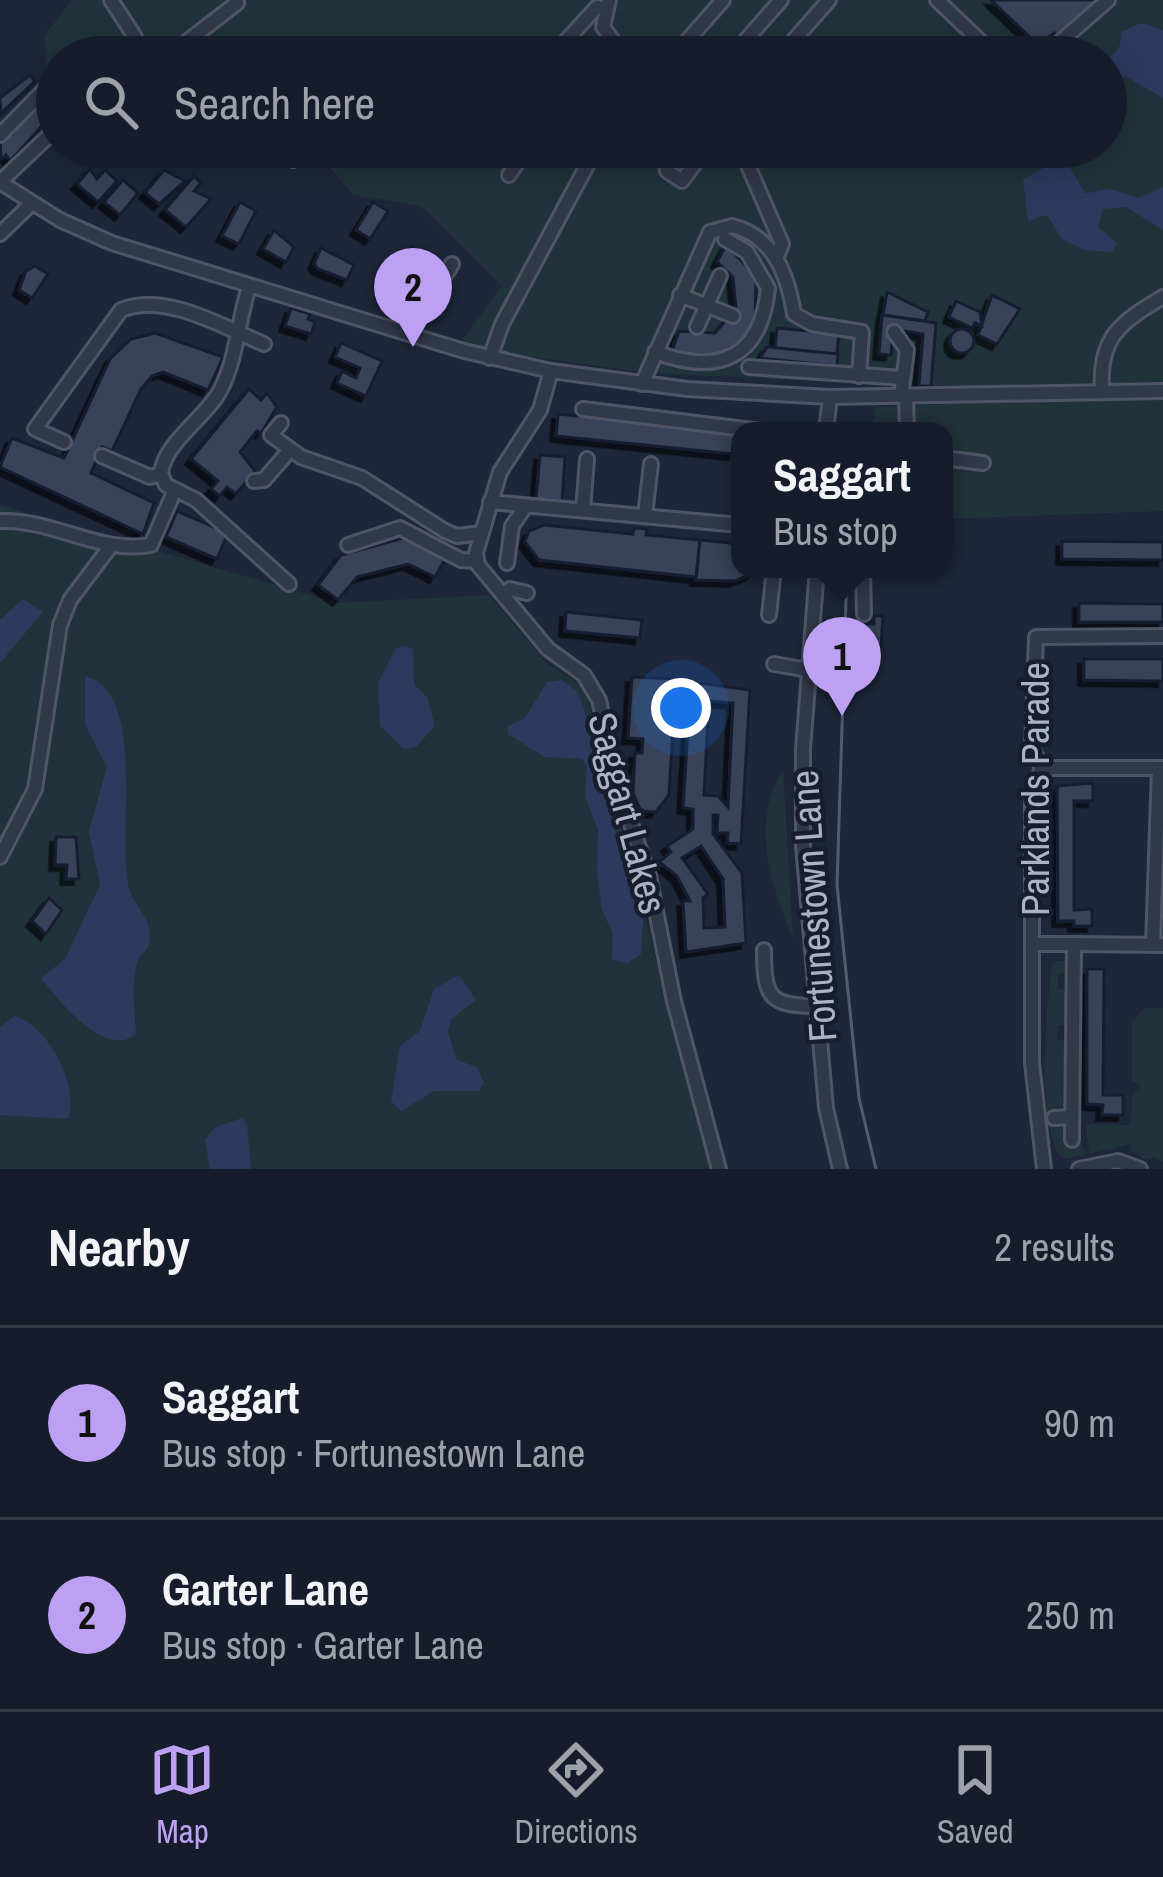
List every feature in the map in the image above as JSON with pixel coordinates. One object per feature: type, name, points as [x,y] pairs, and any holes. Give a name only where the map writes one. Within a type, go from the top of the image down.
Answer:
[{"type":"street","points":[[111,0],[134,36]]},
{"type":"street","points":[[692,36],[723,0]]},
{"type":"street","points":[[749,36],[781,0]]},
{"type":"street","points":[[797,36],[829,0]]},
{"type":"street","points":[[937,0],[976,36]]},
{"type":"street","points":[[1066,36],[1108,0]]},
{"type":"street","points":[[194,36],[237,3]]},
{"type":"street","points":[[571,36],[597,8],[608,4]]},
{"type":"street","points":[[608,4],[603,27],[610,36]]},
{"type":"street","points":[[0,135],[36,98]]},
{"type":"street","points":[[36,148],[0,182],[32,204],[112,243],[490,358],[642,384],[830,397],[1102,388],[1163,391]]},
{"type":"street","points":[[509,175],[514,168]]},
{"type":"street","points":[[490,358],[502,324],[586,168]]},
{"type":"street","points":[[667,168],[682,181],[692,168]]},
{"type":"street","points":[[748,168],[782,244],[776,259]]},
{"type":"street","points":[[0,234],[32,204]]},
{"type":"street","points":[[642,384],[710,232],[722,226],[742,228],[776,259],[790,285],[794,314],[812,324],[862,332],[859,376]]},
{"type":"street","points":[[655,352],[684,362],[724,360],[752,342],[768,288],[746,252],[725,239]]},
{"type":"street","points":[[409,334],[452,264]]},
{"type":"street","points":[[697,327],[720,276]]},
{"type":"street","points":[[249,287],[234,332],[236,352],[220,390],[164,457],[161,474],[174,492],[196,500],[290,584]]},
{"type":"street","points":[[680,296],[733,316]]},
{"type":"street","points":[[1102,388],[1100,355],[1115,332],[1163,298]]},
{"type":"street","points":[[64,442],[35,429],[121,310],[142,304],[168,307],[264,344]]},
{"type":"street","points":[[894,332],[907,350],[903,378],[906,422]]},
{"type":"street","points":[[749,367],[903,378]]},
{"type":"street","points":[[348,545],[400,528],[461,560],[477,561],[490,502],[508,456],[540,410],[551,371]]},
{"type":"street","points":[[827,422],[830,397]]},
{"type":"street","points":[[583,409],[731,427]]},
{"type":"street","points":[[281,423],[271,435],[289,451],[362,478],[445,531],[457,536],[482,533]]},
{"type":"street","points":[[254,481],[264,480],[289,451]]},
{"type":"street","points":[[102,456],[150,477],[161,474]]},
{"type":"street","points":[[583,510],[587,458]]},
{"type":"street","points":[[953,459],[983,463]]},
{"type":"street","points":[[645,517],[651,464]]},
{"type":"street","points":[[0,521],[41,523],[110,547],[154,544],[174,492]]},
{"type":"street","points":[[490,502],[731,525]]},
{"type":"street","points":[[507,563],[512,526],[525,507]]},
{"type":"street","points":[[0,857],[35,789],[60,625],[70,600],[110,547]]},
{"type":"street","name":"Saggart Lakes","points":[[477,561],[556,658],[584,675],[599,700],[618,786],[649,876],[674,1001],[719,1169]]},
{"type":"street","points":[[769,615],[773,578]]},
{"type":"street","name":"Fortunestown Lane","points":[[816,578],[802,846],[828,1124],[840,1169]]},
{"type":"street","points":[[863,578],[864,614]]},
{"type":"street","points":[[504,594],[511,589],[527,593]]},
{"type":"street","name":"Parklands Parade","points":[[1072,1140],[1074,944],[1034,944],[1032,794],[1042,768],[1032,748],[1036,637],[1163,636]]},
{"type":"street","points":[[773,664],[808,670]]},
{"type":"street","points":[[1042,768],[1161,768],[1158,945],[1074,944]]},
{"type":"street","points":[[1034,944],[1033,1079],[1044,1169]]},
{"type":"street","points":[[764,950],[766,982],[774,999],[786,1006],[819,1006]]},
{"type":"street","points":[[1054,1118],[1072,1118]]},
{"type":"street","points":[[1079,1169],[1118,1161],[1140,1169]]},
{"type":"shaded area","points":[[72,0],[1163,0],[1163,382],[926,386],[650,373],[477,350],[460,344],[502,286],[421,206],[353,195],[330,168],[1127,168],[1127,36],[44,36]]},
{"type":"shaded area","points":[[1140,396],[1163,399],[1163,511],[953,519],[953,422],[873,422],[875,407]]},
{"type":"shaded area","points":[[0,505],[337,603],[489,595],[547,664],[583,686],[589,701],[710,1169],[0,1169]]},
{"type":"shaded area","points":[[783,771],[793,939],[767,855],[767,811]]},
{"type":"shaded area","points":[[1053,961],[1068,961],[1068,974],[1058,974],[1058,989],[1068,989],[1067,1025],[1058,1025],[1057,1040],[1068,1041],[1067,1103],[1054,1112],[1054,1121],[1065,1128],[1067,1142],[1081,1142],[1086,1155],[1064,1159],[1055,1146],[1046,1097]]},
{"type":"shaded area","points":[[1145,1008],[1163,1008],[1163,1162],[1155,1157],[1146,1160],[1131,1151],[1131,1144],[1089,1154],[1086,1124],[1131,1125],[1132,1095],[1141,1086],[1132,1081],[1132,1020]]},
{"type":"water","points":[[1141,23],[1163,30],[1163,98],[1127,77],[1127,36],[1121,32]]},
{"type":"water","points":[[1070,168],[1085,193],[1110,189],[1139,198],[1163,187],[1163,230],[1126,207],[1103,209],[1098,227],[1117,243],[1112,252],[1084,250],[1062,239],[1047,215],[1028,221],[1023,179],[1042,169]]},
{"type":"water","points":[[23,599],[43,612],[0,663],[0,620]]},
{"type":"water","points":[[396,648],[413,649],[414,684],[427,697],[435,726],[416,747],[404,749],[380,726],[378,683]]},
{"type":"water","points":[[85,676],[104,687],[117,708],[126,768],[129,888],[150,937],[134,978],[136,1034],[124,1040],[98,1034],[84,1024],[41,978],[65,959],[100,885],[89,831],[107,767],[85,724]]},
{"type":"water","points":[[561,680],[577,691],[584,709],[630,887],[643,920],[641,954],[628,963],[612,960],[613,934],[602,910],[597,871],[598,830],[585,796],[587,766],[582,759],[545,757],[508,734],[508,726],[525,718],[547,682]]},
{"type":"water","points":[[459,975],[476,1000],[451,1019],[448,1032],[456,1059],[478,1068],[484,1083],[479,1091],[434,1091],[401,1111],[391,1101],[400,1046],[420,1031],[434,989]]},
{"type":"water","points":[[15,1016],[39,1032],[58,1059],[69,1090],[68,1119],[0,1115],[0,1027]]},
{"type":"water","points":[[242,1118],[247,1124],[251,1169],[210,1169],[205,1140],[214,1128]]},
{"type":"building","points":[[991,0],[1100,0],[1066,36],[1029,36]]},
{"type":"building","points":[[30,75],[35,81],[1,113],[0,98]]},
{"type":"building","points":[[36,103],[36,132],[10,161],[6,155],[1,159],[0,139],[12,134],[8,130]]},
{"type":"building","points":[[90,169],[97,179],[105,170],[117,181],[98,202],[77,184]]},
{"type":"building","points":[[164,170],[185,181],[159,204],[145,193]]},
{"type":"building","points":[[194,176],[201,183],[194,191],[211,199],[186,227],[165,210]]},
{"type":"building","points":[[123,180],[138,193],[120,215],[104,202]]},
{"type":"building","points":[[240,202],[256,211],[239,244],[222,236]]},
{"type":"building","points":[[373,202],[388,211],[370,239],[356,230]]},
{"type":"building","points":[[274,230],[294,247],[286,262],[263,249]]},
{"type":"building","points":[[726,245],[756,276],[755,323],[747,337],[721,354],[682,356],[672,351],[679,331],[715,333],[736,309],[733,277],[717,262]]},
{"type":"building","points":[[412,246],[432,258],[420,273],[402,261]]},
{"type":"building","points":[[321,248],[354,265],[347,280],[318,269],[314,264]]},
{"type":"building","points":[[402,261],[421,274],[410,289],[392,277]]},
{"type":"building","points":[[35,266],[48,274],[32,298],[19,290],[26,271]]},
{"type":"building","points":[[392,277],[411,290],[400,305],[382,293]]},
{"type":"building","points":[[887,292],[928,312],[925,321],[883,315]]},
{"type":"building","points":[[992,295],[1020,309],[997,344],[978,335]]},
{"type":"building","points":[[956,301],[980,312],[982,326],[975,323],[972,328],[949,317]]},
{"type":"building","points":[[291,308],[310,314],[308,319],[315,322],[311,334],[285,326]]},
{"type":"building","points":[[882,315],[936,323],[931,386],[919,386],[923,334],[893,329],[891,355],[879,354]]},
{"type":"building","points":[[777,328],[839,334],[837,354],[775,348]]},
{"type":"building","points":[[962,329],[974,341],[962,353],[950,341]]},
{"type":"building","points":[[155,333],[223,357],[208,390],[163,372],[152,376],[112,451],[102,447],[91,473],[154,503],[143,534],[0,467],[12,438],[64,458],[110,359],[131,339]]},
{"type":"building","points":[[341,343],[382,361],[366,396],[337,383],[342,371],[356,378],[360,368],[335,357]]},
{"type":"building","points":[[767,347],[838,354],[837,366],[760,358]]},
{"type":"building","points":[[249,389],[261,400],[267,393],[277,407],[261,433],[257,431],[240,452],[255,471],[236,494],[227,487],[220,496],[211,489],[218,481],[191,459]]},
{"type":"building","points":[[558,414],[731,431],[731,454],[556,436]]},
{"type":"building","points":[[540,455],[565,457],[562,501],[536,499]]},
{"type":"building","points":[[177,511],[228,533],[217,559],[166,537]]},
{"type":"building","points":[[544,525],[633,534],[634,528],[647,529],[646,535],[700,540],[696,577],[539,560],[525,542],[529,531]]},
{"type":"building","points":[[407,537],[447,556],[435,577],[408,564],[357,577],[338,600],[318,585],[341,555]]},
{"type":"building","points":[[700,540],[731,543],[731,578],[742,578],[696,580]]},
{"type":"building","points":[[1062,541],[1163,542],[1163,560],[1062,559]]},
{"type":"building","points":[[1079,603],[1163,604],[1163,622],[1079,622]]},
{"type":"building","points":[[566,612],[642,620],[640,638],[565,631]]},
{"type":"building","points":[[874,616],[883,616],[880,663],[860,662],[862,623],[874,624]]},
{"type":"building","points":[[1084,659],[1163,659],[1163,681],[1084,680]]},
{"type":"building","points":[[632,677],[676,679],[669,795],[656,812],[641,811],[633,793],[635,753],[642,753],[643,739],[628,738]]},
{"type":"building","points":[[691,682],[750,690],[741,844],[727,843],[728,833],[717,833],[718,815],[713,815],[713,834],[742,873],[746,943],[686,952],[683,901],[690,901],[677,876],[659,862],[671,852],[667,846],[693,829],[693,809],[683,808]],"holes":[[[709,701],[733,703],[728,807],[718,796],[704,795]],[[701,846],[723,879],[725,927],[704,928],[703,898],[708,894],[682,858]]]},
{"type":"building","points":[[1093,783],[1093,801],[1074,801],[1074,910],[1092,909],[1092,926],[1074,926],[1074,921],[1058,921],[1057,786]]},
{"type":"building","points":[[56,837],[76,837],[79,879],[66,879],[67,865],[55,865]]},
{"type":"building","points":[[49,898],[62,910],[46,934],[32,921]]},
{"type":"building","points":[[1087,969],[1104,969],[1103,1095],[1123,1095],[1123,1115],[1102,1115],[1103,1105],[1087,1104]]},
{"type":"tram line","points":[[847,578],[837,885],[859,1098],[876,1169]]},
{"type":"place","name":"Garter Lane","points":[[413,347]]},
{"type":"place","name":"Saggart","points":[[842,716]]}]
